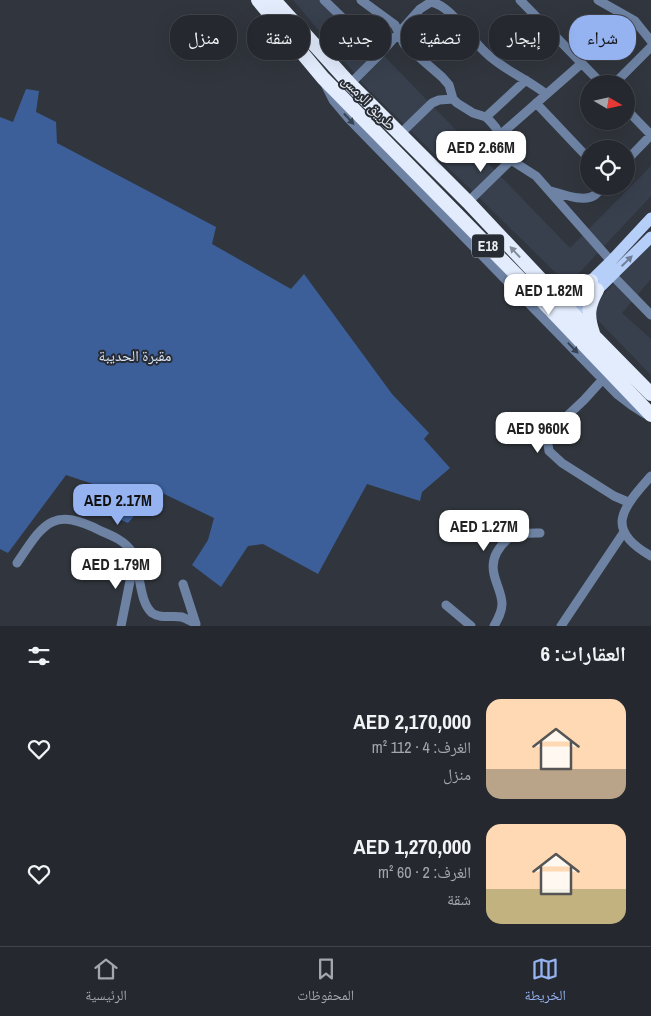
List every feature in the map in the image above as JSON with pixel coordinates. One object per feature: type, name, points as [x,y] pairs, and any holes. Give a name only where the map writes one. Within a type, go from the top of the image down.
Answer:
[{"type":"highway","name":"طريق الرمس","points":[[258,0],[323,78],[565,316],[651,416]]},
{"type":"highway","name":"طريق الرمس","points":[[274,0],[284,6],[350,84],[468,202],[547,286],[565,316],[594,336],[649,388]]},
{"type":"highway","points":[[547,286],[557,290],[568,290],[594,285],[588,313],[594,336]]},
{"type":"main road","points":[[565,316],[594,285],[611,260],[651,218]]},
{"type":"main road","points":[[594,285],[612,275],[651,237]]},
{"type":"street","points":[[324,0],[340,15]]},
{"type":"street","points":[[361,0],[395,25],[404,44],[449,85],[453,99],[462,107],[486,117],[492,122],[511,160],[536,176],[611,260]]},
{"type":"street","points":[[520,0],[593,75]]},
{"type":"street","points":[[598,0],[609,3],[635,21],[651,41]]},
{"type":"street","points":[[391,42],[420,9],[431,2],[438,4],[495,61],[546,94]]},
{"type":"street","points":[[624,75],[650,51]]},
{"type":"street","points":[[350,84],[374,60]]},
{"type":"street","points":[[500,135],[582,63]]},
{"type":"street","points":[[323,78],[333,100],[349,119],[602,379],[624,400],[651,416]]},
{"type":"street","points":[[486,117],[526,80]]},
{"type":"street","points":[[400,134],[432,103],[439,100],[453,99]]},
{"type":"street","points":[[536,103],[580,149]]},
{"type":"street","points":[[635,118],[651,135],[635,152]]},
{"type":"street","points":[[468,202],[511,160]]},
{"type":"street","points":[[551,191],[582,198],[589,198],[595,195]]},
{"type":"street","points":[[612,275],[651,315]]},
{"type":"street","points":[[602,379],[584,400],[550,432],[549,451],[562,463],[614,496],[628,502]]},
{"type":"street","points":[[651,476],[628,502],[624,514],[624,532],[627,538],[651,556]]},
{"type":"street","points":[[17,563],[40,530],[47,524],[66,519],[85,523],[121,540],[127,545],[135,559],[144,599],[151,612],[160,616],[183,618],[196,625]]},
{"type":"street","points":[[561,626],[624,532]]},
{"type":"street","points":[[494,626],[500,615],[502,605],[493,567],[495,556],[510,536],[520,533],[540,533]]},
{"type":"street","points":[[121,626],[135,559]]},
{"type":"street","points":[[183,584],[196,625]]},
{"type":"street","points":[[446,605],[471,626]]},
{"type":"shaded area","points":[[293,0],[330,0],[345,15],[320,15],[320,32],[310,20],[310,15],[306,15]]},
{"type":"shaded area","points":[[343,60],[388,60],[570,248],[622,195],[635,195],[635,182],[651,166],[651,196],[578,274],[569,278],[559,276],[367,88]]},
{"type":"shaded area","points":[[651,242],[651,279],[622,313],[651,339],[651,375],[589,311]]},
{"type":"green space","name":"مقبرة الحديبة","points":[[26,89],[39,91],[36,112],[56,122],[57,143],[216,227],[212,244],[291,289],[304,274],[392,394],[429,433],[424,439],[450,468],[422,492],[420,501],[367,484],[318,574],[263,544],[248,546],[221,587],[192,565],[208,540],[214,518],[156,490],[128,523],[108,514],[114,491],[66,475],[8,553],[0,549],[0,117],[13,122]]}]
